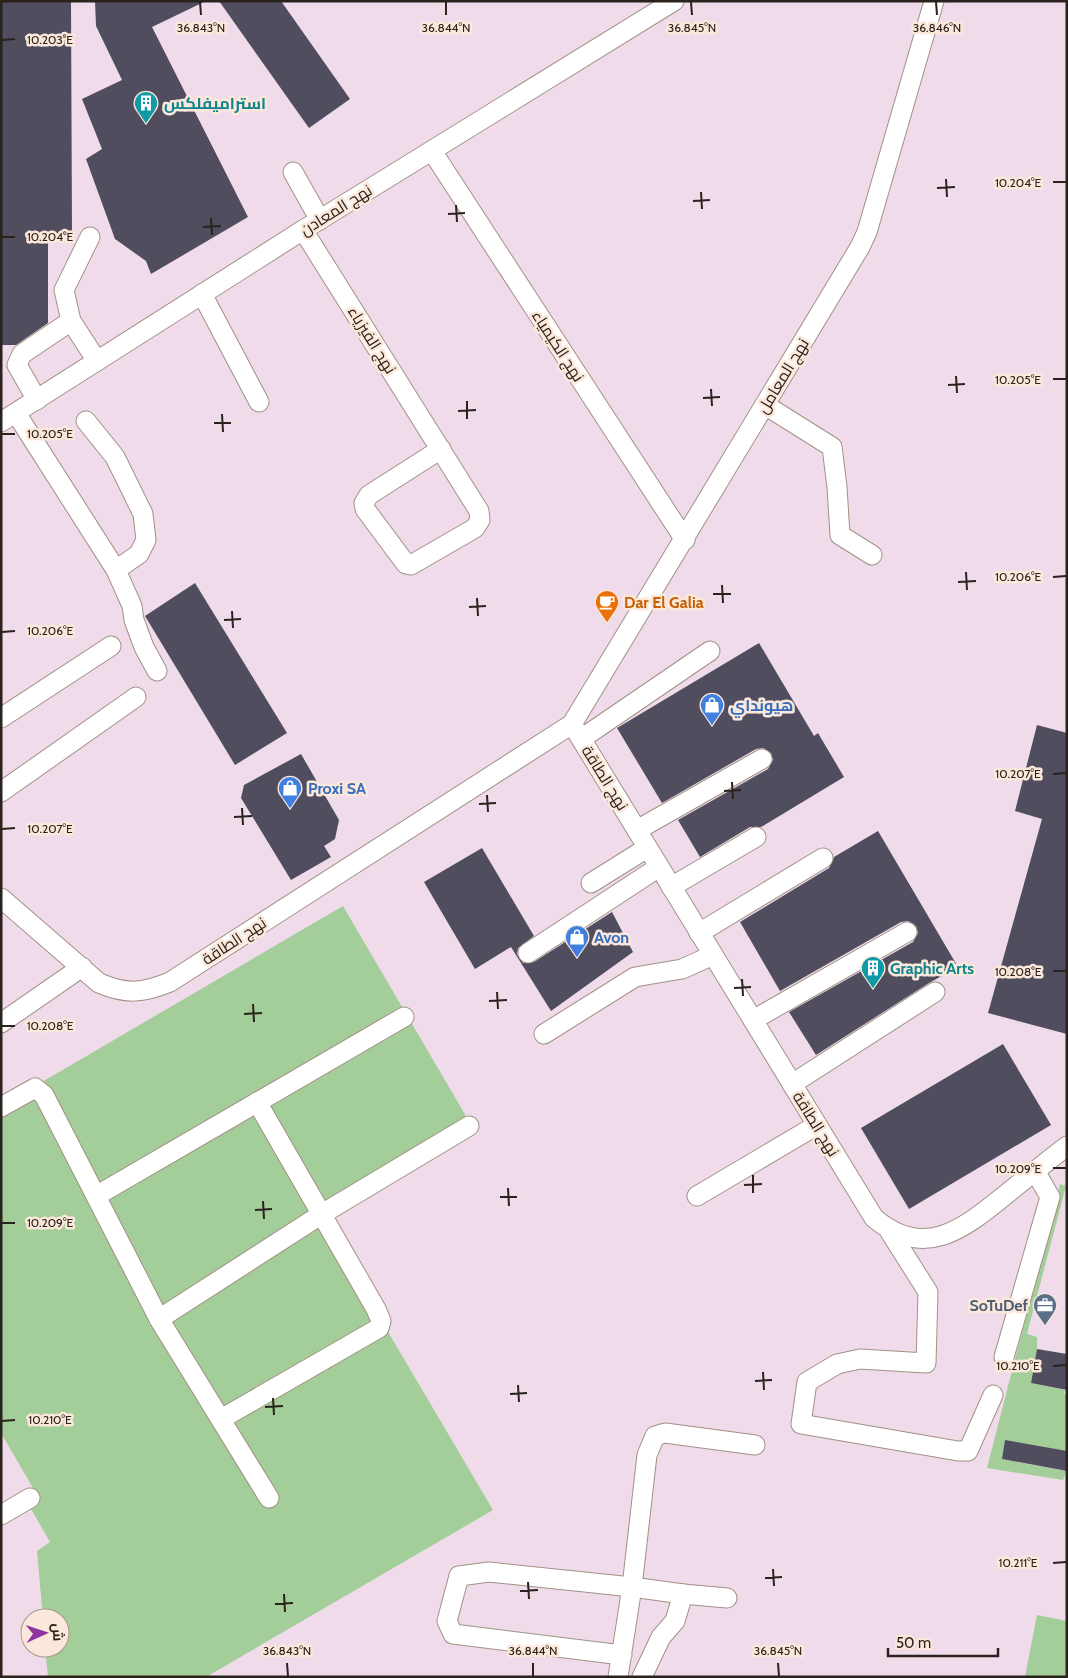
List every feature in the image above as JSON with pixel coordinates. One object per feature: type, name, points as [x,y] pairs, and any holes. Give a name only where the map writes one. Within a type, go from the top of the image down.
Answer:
[{"type":"street","name":"نهج المعادن","points":[[9,417],[303,230],[674,1]]},
{"type":"street","name":"نهج المعامل","points":[[576,732],[685,540],[860,247],[867,232],[934,1]]},
{"type":"street","name":"نهج الكيمياء","points":[[432,151],[685,540]]},
{"type":"street","points":[[293,172],[320,220]]},
{"type":"street","name":"نهج الفيزياء","points":[[303,230],[441,449],[479,511],[480,520],[475,528],[411,565],[406,564],[365,509],[364,504],[369,495],[441,449]]},
{"type":"street","points":[[90,237],[64,290],[71,321],[97,361]]},
{"type":"street","points":[[202,294],[259,402]]},
{"type":"street","points":[[37,400],[17,365],[18,360],[22,354],[71,321]]},
{"type":"street","points":[[765,405],[832,447],[838,487],[840,535],[872,555]]},
{"type":"street","points":[[9,417],[116,570],[132,606],[134,620],[144,647],[158,671]]},
{"type":"street","points":[[86,421],[115,457],[143,514],[146,540],[139,554],[116,570]]},
{"type":"street","points":[[1,718],[112,646]]},
{"type":"street","points":[[576,732],[710,652]]},
{"type":"street","points":[[1,792],[136,697]]},
{"type":"street","name":"نهج الطاقة","points":[[1,898],[100,983],[114,990],[148,991],[170,982],[576,732],[874,1218],[890,1232],[910,1238],[931,1238],[954,1231],[972,1221],[1067,1146]]},
{"type":"street","points":[[637,830],[762,759]]},
{"type":"street","points":[[671,887],[756,837]]},
{"type":"street","points":[[591,883],[648,848]]},
{"type":"street","points":[[699,932],[823,858]]},
{"type":"street","points":[[528,952],[659,867]]},
{"type":"street","points":[[753,1020],[907,932]]},
{"type":"street","points":[[544,1034],[635,977],[682,969],[713,955]]},
{"type":"street","points":[[1,1024],[82,968]]},
{"type":"street","points":[[792,1084],[935,992]]},
{"type":"street","points":[[96,1196],[404,1017]]},
{"type":"street","points":[[1,1107],[35,1088],[44,1095],[159,1319],[269,1498]]},
{"type":"street","points":[[221,1419],[379,1328],[381,1321],[376,1309],[257,1102]]},
{"type":"street","points":[[697,1196],[817,1125]]},
{"type":"street","points":[[159,1319],[322,1214],[469,1126]]},
{"type":"street","points":[[1004,1357],[1050,1197],[1035,1171]]},
{"type":"street","points":[[890,1232],[928,1292],[926,1364],[860,1359],[836,1364],[806,1382],[801,1424],[958,1451],[968,1451],[992,1395]]},
{"type":"street","points":[[618,1677],[632,1587],[647,1455],[656,1436],[665,1432],[755,1445]]},
{"type":"street","points":[[1,1515],[30,1498]]},
{"type":"street","points":[[622,1655],[453,1634],[446,1621],[459,1576],[489,1572],[727,1598]]},
{"type":"street","points":[[642,1677],[661,1637],[675,1621],[683,1594]]},
{"type":"shaded area","points":[[1,1],[1067,1],[1067,1677],[1,1677]]},
{"type":"green space","points":[[343,906],[470,1123],[318,1213],[493,1510],[206,1677],[48,1677],[46,1658],[70,1658],[70,1608],[42,1608],[37,1551],[50,1542],[31,1509],[36,1493],[1,1433],[1,1106]]},
{"type":"green space","points":[[1060,1184],[1066,1186],[1027,1334],[1037,1337],[1037,1349],[1031,1383],[1065,1390],[1064,1394],[1067,1395],[1067,1451],[1002,1459],[1066,1471],[1063,1480],[987,1468]]},
{"type":"green space","points":[[1037,1615],[1067,1621],[1067,1677],[1025,1677]]},
{"type":"building","points":[[1,1],[71,1],[72,236],[48,236],[48,323],[16,345],[1,345]]},
{"type":"building","name":"استراميفلكس","points":[[95,1],[206,1],[152,27],[248,217],[151,274],[146,261],[115,239],[86,159],[102,149],[82,99],[122,80],[96,26]]},
{"type":"building","name":"استراميفلكس","points":[[219,1],[281,1],[350,99],[309,128]]},
{"type":"building","points":[[195,583],[287,733],[235,765],[145,616]]},
{"type":"building","name":"هيونداي","points":[[759,643],[814,736],[818,733],[844,777],[761,827],[750,827],[700,857],[678,820],[768,769],[773,760],[771,753],[763,748],[756,749],[662,803],[617,728]]},
{"type":"building","points":[[1037,725],[1067,733],[1067,1034],[988,1013],[1042,819],[1015,811]]},
{"type":"building","name":"Proxi SA","points":[[301,754],[339,820],[335,839],[324,846],[331,857],[291,880],[241,798],[244,785]]},
{"type":"building","points":[[878,831],[958,967],[929,983],[816,1055],[789,1012],[913,942],[918,933],[916,926],[908,921],[901,922],[780,991],[740,922],[829,868],[834,857]]},
{"type":"building","points":[[482,848],[534,936],[518,948],[517,954],[523,963],[534,962],[612,912],[633,952],[551,1011],[511,947],[475,969],[424,882]]},
{"type":"building","points":[[1003,1044],[1051,1125],[909,1209],[861,1128]]},
{"type":"building","points":[[1037,1349],[1067,1354],[1067,1390],[1031,1383]]},
{"type":"building","points":[[1005,1440],[1067,1451],[1067,1471],[1002,1459]]},
{"type":"place","name":"استراميفلكس","points":[[146,124]]},
{"type":"place","name":"Dar El Galia","points":[[607,623]]},
{"type":"place","name":"هيونداي","points":[[712,726]]},
{"type":"place","name":"Proxi SA","points":[[290,809]]},
{"type":"place","name":"Avon","points":[[577,958]]},
{"type":"place","name":"Graphic Arts","points":[[873,989]]},
{"type":"place","name":"SoTuDef","points":[[1045,1326]]}]
